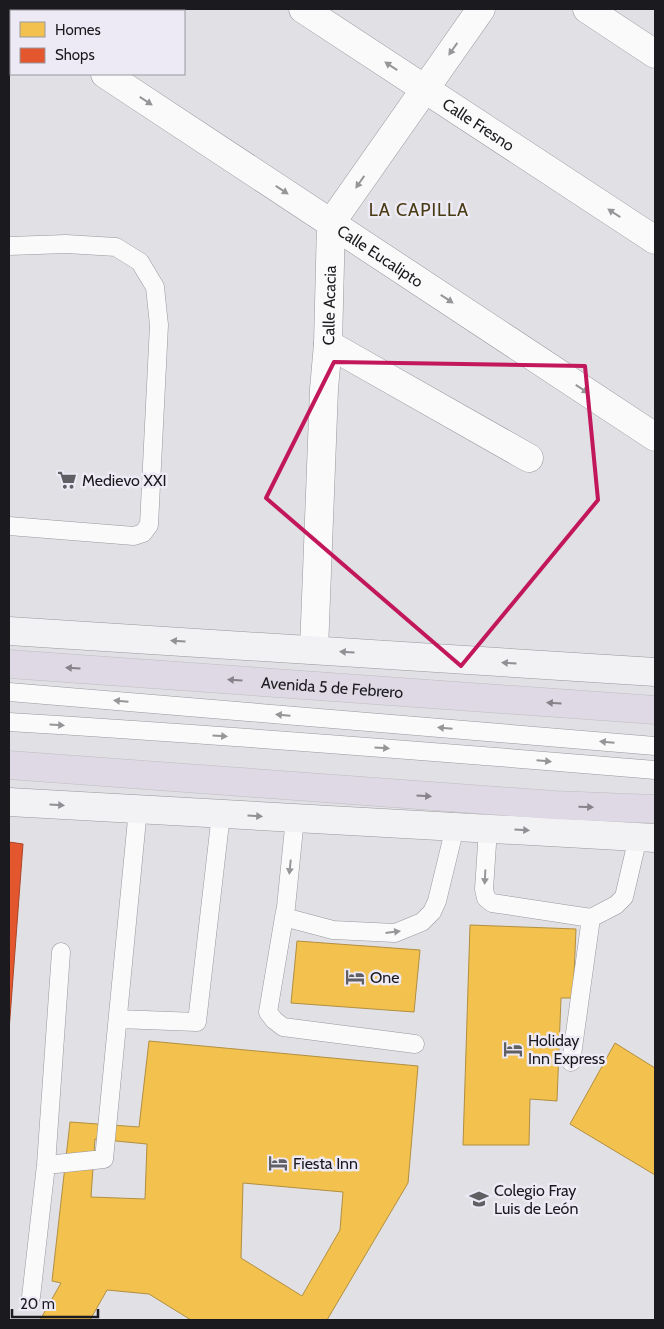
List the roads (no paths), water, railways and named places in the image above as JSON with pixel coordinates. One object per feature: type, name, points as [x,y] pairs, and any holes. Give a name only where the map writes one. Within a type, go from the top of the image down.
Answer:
[{"type":"highway","name":"Avenida 5 de Febrero","points":[[9,664],[655,710]]},
{"type":"highway","points":[[9,765],[554,806],[655,809]]},
{"type":"main road","points":[[9,631],[314,650],[654,667]]},
{"type":"main road","points":[[9,773],[329,806],[445,826]]},
{"type":"main road","points":[[9,802],[647,837]]},
{"type":"street","name":"Calle Fresno","points":[[303,9],[655,240]]},
{"type":"street","points":[[331,223],[481,9]]},
{"type":"street","points":[[587,9],[655,54]]},
{"type":"street","name":"Calle Eucalipto","points":[[108,75],[655,437]]},
{"type":"street","name":"Calle Acacia","points":[[314,650],[324,389],[328,344],[331,223]]},
{"type":"street","points":[[328,344],[529,458]]},
{"type":"lane","points":[[9,246],[66,244],[116,248],[140,262],[155,287],[159,325],[149,525],[143,533],[134,536],[9,526]]},
{"type":"lane","points":[[9,692],[655,746]]},
{"type":"lane","points":[[9,722],[436,752],[655,770]]},
{"type":"lane","points":[[46,1165],[104,1160],[138,810]]},
{"type":"lane","points":[[118,1019],[197,1022],[222,814]]},
{"type":"lane","points":[[295,818],[287,897],[268,1012],[283,1027],[415,1044]]},
{"type":"lane","points":[[284,917],[333,930],[395,933],[422,922],[432,912],[437,901],[445,826]]},
{"type":"lane","points":[[488,829],[484,889],[486,898],[492,902],[591,918],[616,905],[624,897],[647,837]]},
{"type":"lane","points":[[571,1062],[591,918]]},
{"type":"lane","points":[[31,1297],[46,1165],[61,952]]},
{"type":"place","name":"Medievo XXI","points":[[67,480]]},
{"type":"place","name":"One","points":[[355,977]]},
{"type":"place","name":"Holiday Inn Express","points":[[513,1049]]},
{"type":"place","name":"Fiesta Inn","points":[[278,1163]]},
{"type":"place","name":"Colegio Fray Luis de León","points":[[479,1199]]},
{"type":"district","name":"LA CAPILLA","points":[[419,210]]}]
